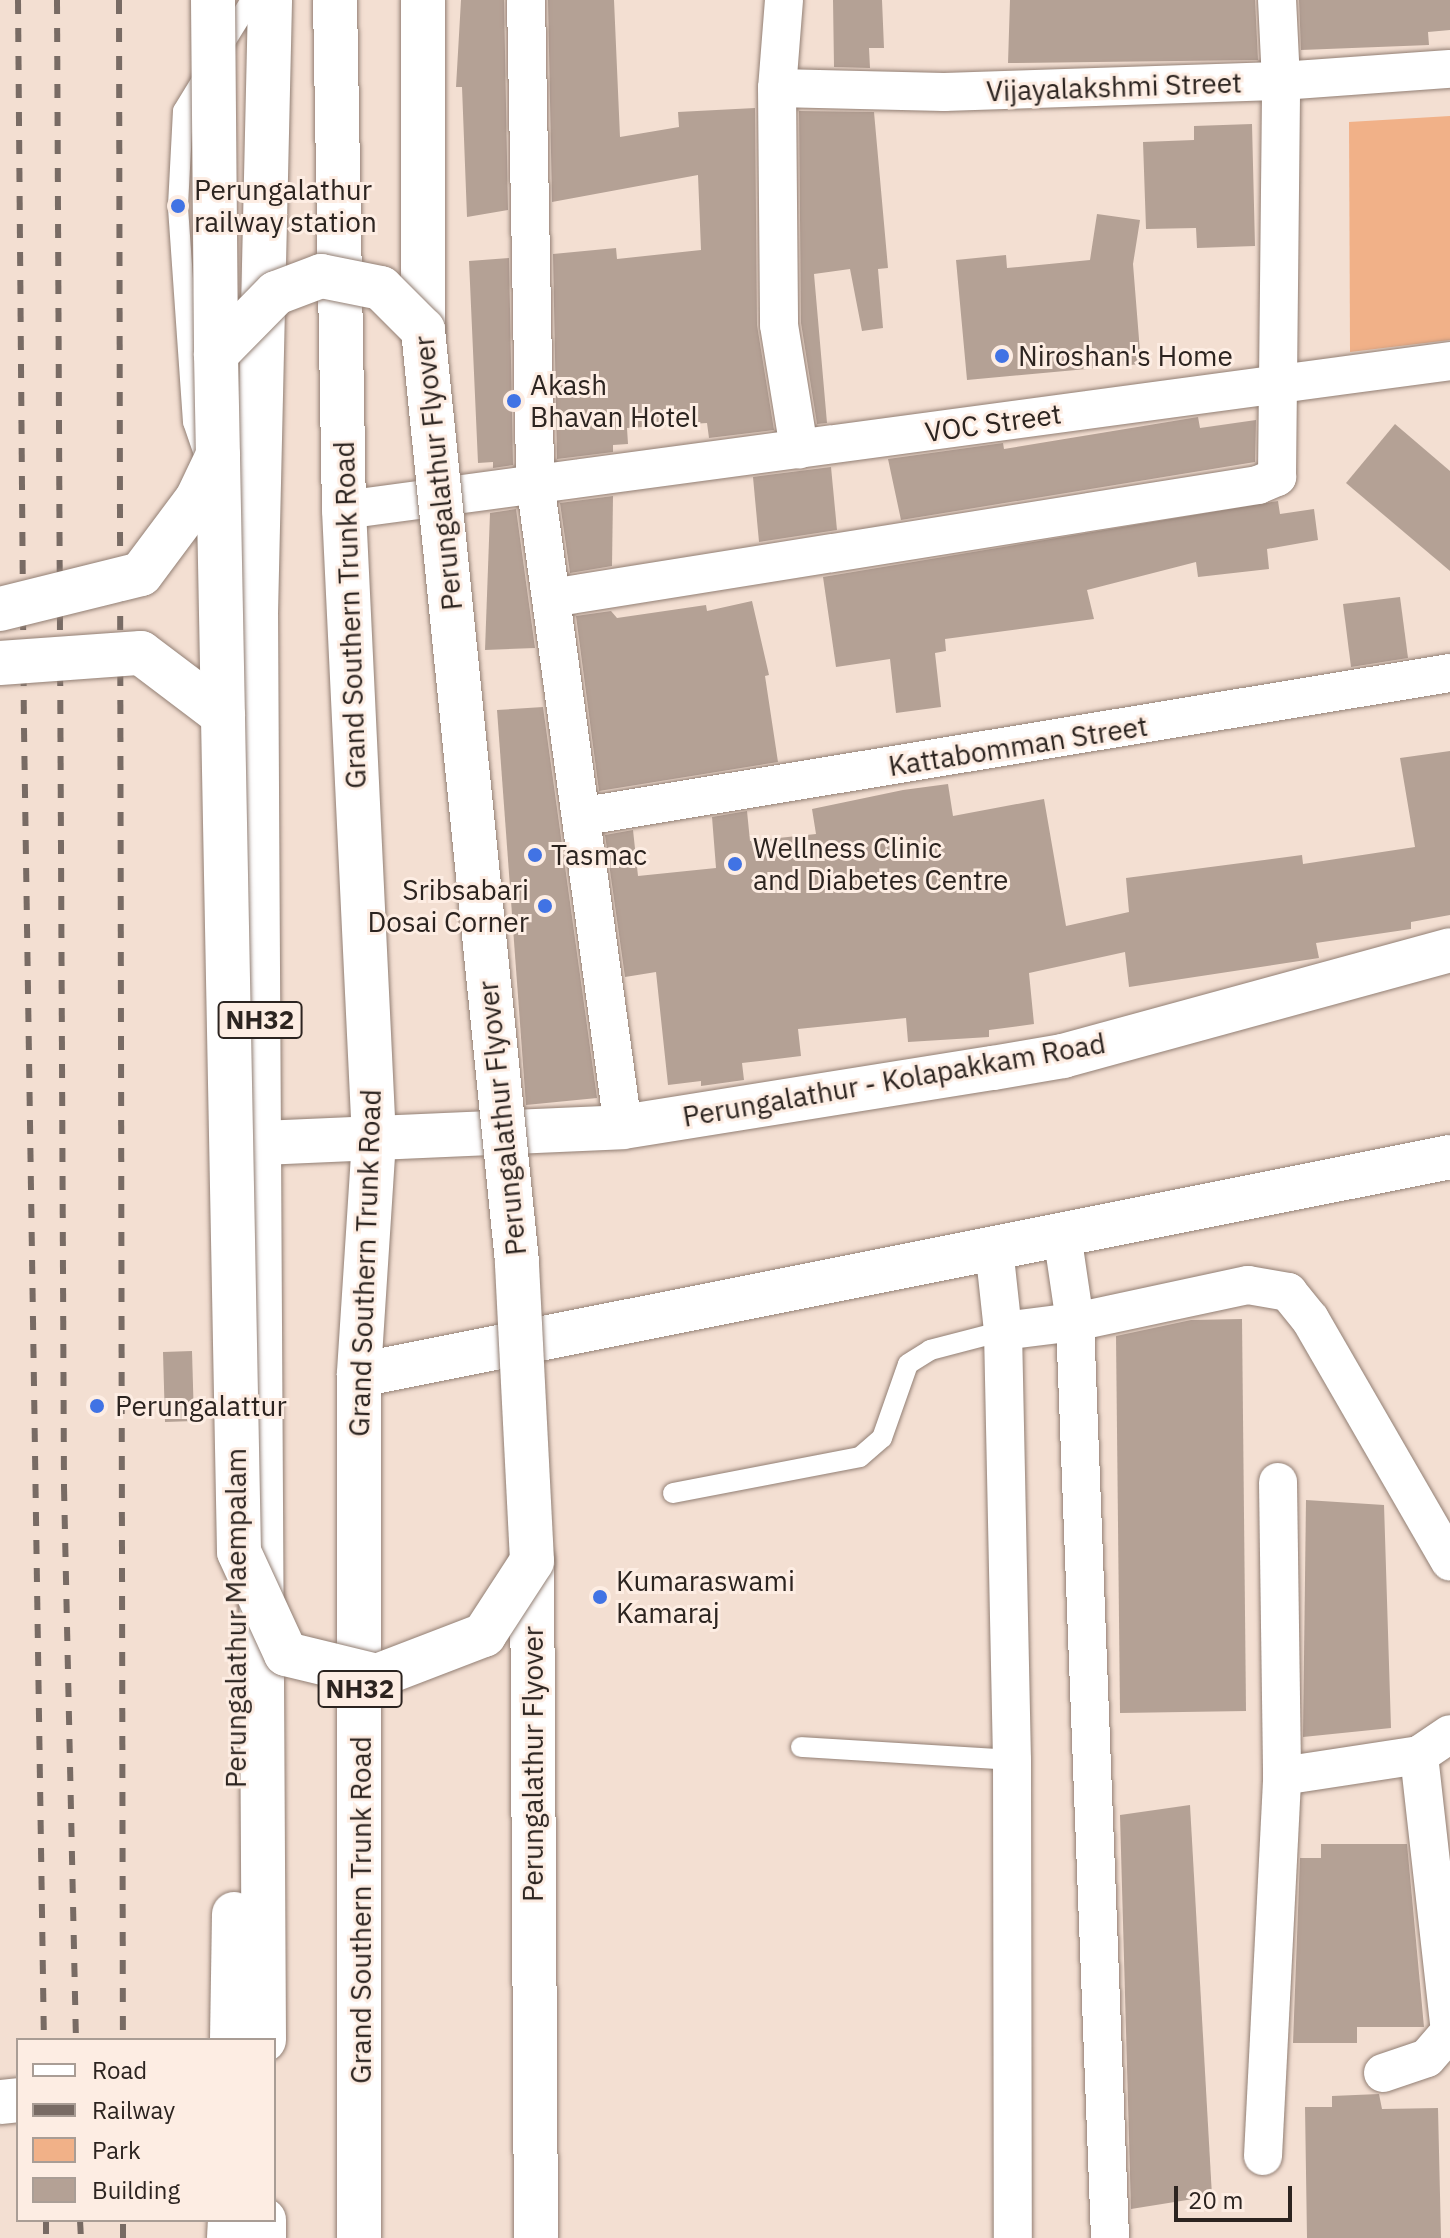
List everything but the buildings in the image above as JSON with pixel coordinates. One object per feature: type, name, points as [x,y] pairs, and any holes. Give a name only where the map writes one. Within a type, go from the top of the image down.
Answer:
[{"type":"main road","name":"Perungalathur Maempalam","points":[[213,0],[216,354],[239,1552],[232,2038]]},
{"type":"main road","name":"NH32","points":[[264,2038],[256,614],[270,0]]},
{"type":"main road","name":"Grand Southern Trunk Road","points":[[335,0],[344,510],[374,1140],[359,1375],[359,2238]]},
{"type":"main road","name":"Perungalathur Flyover","points":[[423,0],[423,330],[517,1262],[532,1561],[536,2238]]},
{"type":"main road","points":[[216,354],[276,293],[321,276],[381,288],[423,330]]},
{"type":"main road","name":"Perungalathur Maempalam","points":[[0,609],[141,574],[197,499],[218,455]]},
{"type":"main road","points":[[0,663],[141,653],[223,715]]},
{"type":"main road","name":"Perungalathur - Kolapakkam Road","points":[[261,1143],[623,1127],[1063,1056],[1450,950]]},
{"type":"main road","points":[[359,1375],[1450,1157]]},
{"type":"main road","points":[[239,1552],[286,1654],[377,1676],[484,1635],[532,1561]]},
{"type":"street","points":[[526,0],[535,482],[585,816],[623,1127]]},
{"type":"street","points":[[784,0],[777,88],[779,325],[799,449]]},
{"type":"street","points":[[551,598],[1258,485],[1277,477],[1281,468],[1278,386],[1281,81],[1277,0]]},
{"type":"street","name":"Vijayalakshmi Street","points":[[777,88],[944,92],[1281,81],[1450,69]]},
{"type":"street","name":"VOC Street","points":[[344,510],[1450,361]]},
{"type":"street","name":"Kattabomman Street","points":[[585,816],[1450,673]]},
{"type":"street","points":[[1062,1234],[1075,1322],[1110,2238]]},
{"type":"street","points":[[994,1248],[1003,1331],[1012,1760],[1013,2238]]},
{"type":"street","points":[[1003,1331],[1075,1322],[1248,1285],[1288,1292],[1310,1319],[1450,1561]]},
{"type":"street","points":[[1263,2156],[1282,1776],[1278,1482]]},
{"type":"street","points":[[1282,1776],[1419,1755],[1450,1734]]},
{"type":"street","points":[[1383,2073],[1427,2058],[1450,2032],[1419,1755]]},
{"type":"lane","points":[[251,0],[183,111],[178,206],[193,422],[256,614]]},
{"type":"lane","points":[[673,1493],[860,1457],[882,1438],[908,1364],[930,1350],[1003,1331]]},
{"type":"lane","points":[[801,1747],[1012,1760]]},
{"type":"green space","points":[[1450,116],[1450,340],[1350,352],[1349,122]]},
{"type":"railway","points":[[18,0],[24,728],[44,2038]]},
{"type":"railway","points":[[57,0],[64,1487],[76,2038]]},
{"type":"railway","points":[[119,0],[123,2038]]},
{"type":"railway","points":[[46,2222],[46,2238]]},
{"type":"railway","points":[[80,2222],[81,2238]]},
{"type":"railway","points":[[123,2222],[123,2238]]},
{"type":"place","name":"Perungalathur railway station","points":[[178,206]]},
{"type":"place","name":"Niroshan's Home","points":[[1002,356]]},
{"type":"place","name":"Akash Bhavan Hotel","points":[[514,401]]},
{"type":"place","name":"Tasmac","points":[[535,855]]},
{"type":"place","name":"Wellness Clinic and Diabetes Centre","points":[[735,864]]},
{"type":"place","name":"Sribsabari Dosai Corner","points":[[545,906]]},
{"type":"place","name":"Perungalattur","points":[[97,1406]]},
{"type":"place","name":"Kumaraswami Kamaraj","points":[[600,1597]]}]
